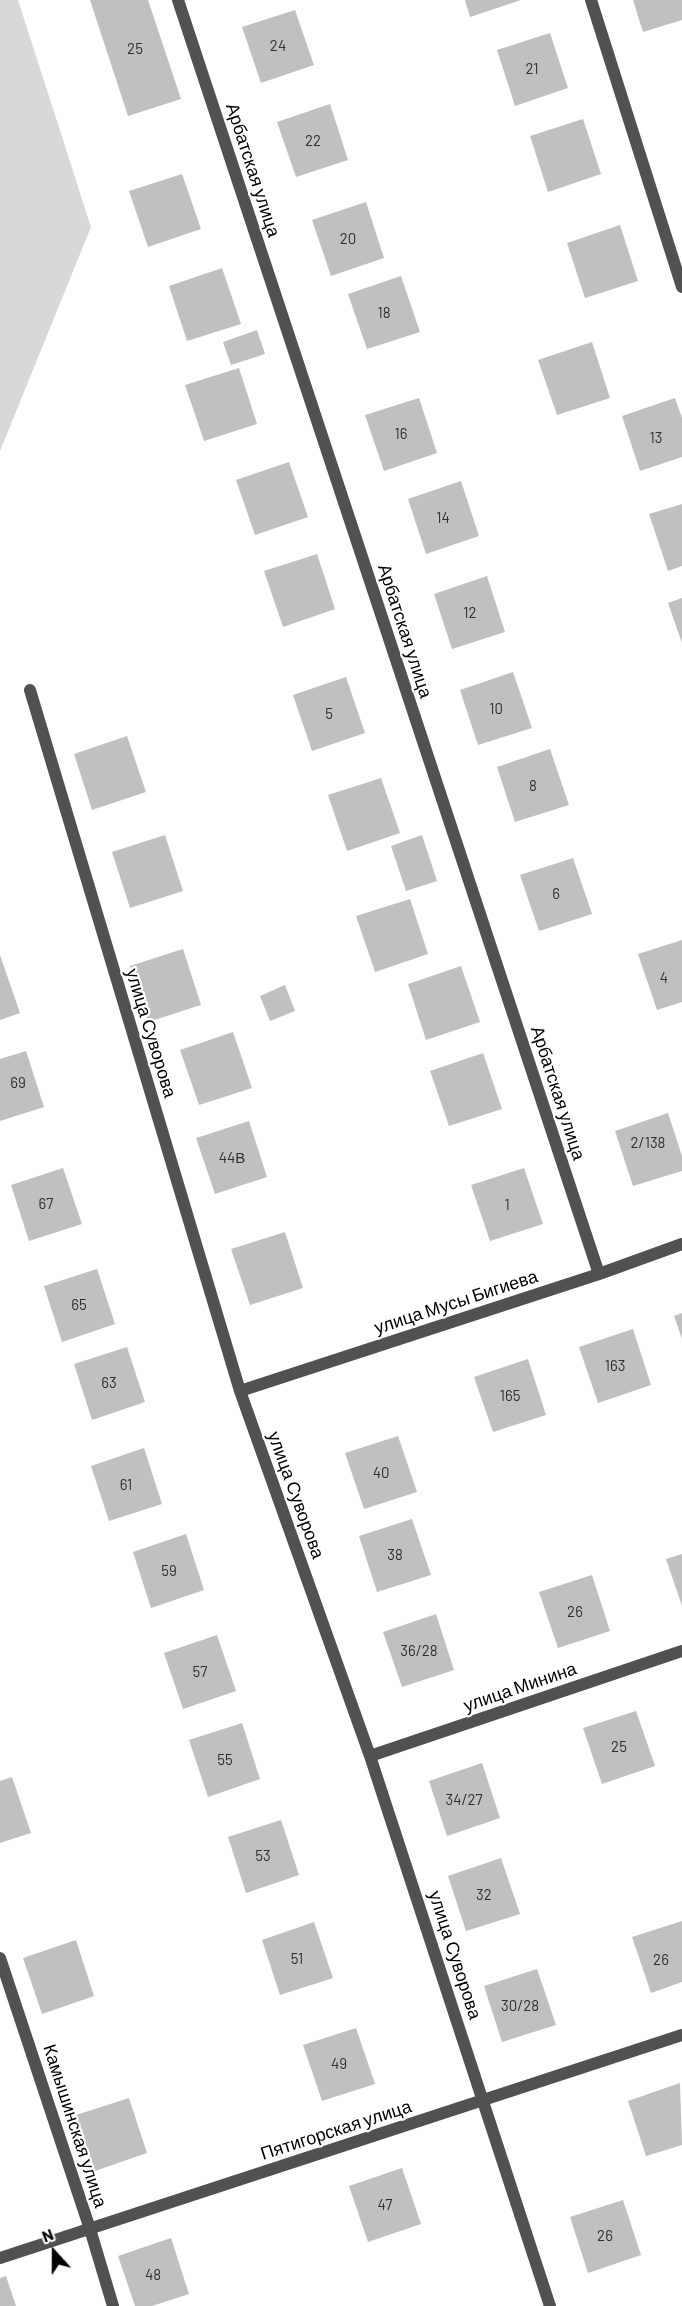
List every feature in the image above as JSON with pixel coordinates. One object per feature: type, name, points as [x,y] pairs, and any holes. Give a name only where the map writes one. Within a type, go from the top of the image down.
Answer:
[{"type":"street","name":"Арбатская улица","points":[[178,0],[599,1274]]},
{"type":"street","points":[[591,0],[682,286]]},
{"type":"street","name":"улица Суворова","points":[[30,690],[240,1391],[370,1756],[550,2306]]},
{"type":"street","name":"улица Мусы Бигиева","points":[[240,1391],[599,1274],[682,1244]]},
{"type":"street","name":"улица Минина","points":[[370,1756],[682,1651]]},
{"type":"street","name":"Камышинская улица","points":[[0,1958],[90,2229],[113,2306]]},
{"type":"street","name":"Пятигорская улица","points":[[0,2258],[682,2035]]},
{"type":"shaded area","points":[[0,0],[18,0],[91,227],[0,451]]},
{"type":"building","points":[[90,0],[148,0],[181,99],[128,116]]},
{"type":"building","points":[[465,0],[521,0],[470,17]]},
{"type":"building","points":[[633,0],[682,0],[682,20],[643,32]]},
{"type":"building","points":[[295,10],[314,65],[261,83],[242,27]]},
{"type":"building","points":[[550,33],[568,88],[515,106],[497,50]]},
{"type":"building","points":[[330,104],[348,160],[296,177],[277,122]]},
{"type":"building","points":[[583,119],[601,174],[548,192],[530,136]]},
{"type":"building","points":[[182,174],[201,229],[148,247],[129,191]]},
{"type":"building","points":[[366,202],[384,258],[331,276],[312,220]]},
{"type":"building","points":[[620,225],[638,281],[585,298],[567,243]]},
{"type":"building","points":[[222,268],[241,324],[187,341],[169,286]]},
{"type":"building","points":[[401,276],[420,332],[367,349],[348,294]]},
{"type":"building","points":[[257,330],[265,354],[231,365],[223,342]]},
{"type":"building","points":[[592,342],[610,398],[557,415],[538,360]]},
{"type":"building","points":[[239,368],[257,424],[204,441],[185,385]]},
{"type":"building","points":[[419,398],[437,453],[384,471],[365,415]]},
{"type":"building","points":[[675,398],[682,418],[682,457],[640,471],[622,416]]},
{"type":"building","points":[[289,462],[308,517],[255,535],[236,480]]},
{"type":"building","points":[[461,481],[479,536],[426,554],[408,499]]},
{"type":"building","points":[[682,504],[682,566],[668,571],[649,514]]},
{"type":"building","points":[[317,554],[335,609],[283,627],[264,571]]},
{"type":"building","points":[[487,576],[505,632],[452,649],[434,594]]},
{"type":"building","points":[[682,598],[682,643],[668,603]]},
{"type":"building","points":[[513,672],[532,728],[478,745],[460,690]]},
{"type":"building","points":[[346,677],[365,733],[312,751],[293,695]]},
{"type":"building","points":[[127,736],[146,792],[92,810],[74,754]]},
{"type":"building","points":[[550,749],[569,805],[515,822],[497,767]]},
{"type":"building","points":[[381,778],[400,833],[347,851],[328,795]]},
{"type":"building","points":[[165,835],[183,891],[130,908],[112,852]]},
{"type":"building","points":[[422,835],[437,881],[406,891],[391,846]]},
{"type":"building","points":[[573,858],[592,914],[539,931],[520,875]]},
{"type":"building","points":[[410,899],[428,954],[375,972],[356,916]]},
{"type":"building","points":[[682,940],[682,1002],[657,1010],[638,954]]},
{"type":"building","points":[[183,949],[201,1005],[148,1022],[130,966]]},
{"type":"building","points":[[0,955],[20,1013],[0,1020]]},
{"type":"building","points":[[461,966],[480,1022],[426,1040],[408,984]]},
{"type":"building","points":[[285,985],[295,1011],[270,1021],[260,996]]},
{"type":"building","points":[[233,1032],[252,1088],[199,1105],[180,1050]]},
{"type":"building","points":[[26,1051],[44,1107],[0,1121],[0,1059]]},
{"type":"building","points":[[483,1053],[502,1109],[449,1126],[430,1071]]},
{"type":"building","points":[[668,1113],[682,1156],[682,1171],[633,1186],[615,1131]]},
{"type":"building","points":[[249,1121],[267,1177],[215,1194],[196,1138]]},
{"type":"building","points":[[63,1168],[82,1224],[29,1241],[11,1185]]},
{"type":"building","points":[[524,1168],[543,1224],[490,1241],[471,1185]]},
{"type":"building","points":[[285,1232],[303,1288],[250,1305],[231,1249]]},
{"type":"building","points":[[97,1269],[115,1324],[62,1342],[44,1286]]},
{"type":"building","points":[[682,1313],[682,1339],[674,1316]]},
{"type":"building","points":[[633,1329],[651,1385],[598,1403],[579,1347]]},
{"type":"building","points":[[127,1347],[145,1402],[92,1420],[74,1364]]},
{"type":"building","points":[[528,1359],[546,1415],[493,1432],[474,1377]]},
{"type":"building","points":[[398,1436],[417,1492],[364,1509],[345,1453]]},
{"type":"building","points":[[144,1448],[162,1504],[109,1521],[91,1466]]},
{"type":"building","points":[[412,1519],[431,1575],[377,1592],[359,1536]]},
{"type":"building","points":[[186,1534],[204,1590],[151,1608],[133,1552]]},
{"type":"building","points":[[682,1554],[682,1606],[666,1559]]},
{"type":"building","points":[[592,1575],[610,1631],[558,1648],[539,1592]]},
{"type":"building","points":[[436,1614],[454,1670],[402,1687],[383,1632]]},
{"type":"building","points":[[217,1635],[236,1691],[183,1709],[164,1653]]},
{"type":"building","points":[[636,1711],[655,1766],[602,1784],[583,1728]]},
{"type":"building","points":[[242,1723],[260,1779],[208,1797],[189,1740]]},
{"type":"building","points":[[482,1763],[500,1818],[447,1836],[429,1781]]},
{"type":"building","points":[[12,1777],[31,1833],[0,1843],[0,1781]]},
{"type":"building","points":[[281,1820],[299,1875],[246,1893],[228,1837]]},
{"type":"building","points":[[501,1858],[520,1914],[466,1931],[448,1876]]},
{"type":"building","points":[[682,1921],[682,1982],[651,1993],[632,1937]]},
{"type":"building","points":[[314,1922],[333,1978],[280,1995],[262,1940]]},
{"type":"building","points":[[76,1940],[94,1996],[42,2014],[23,1958]]},
{"type":"building","points":[[537,1969],[556,2025],[502,2042],[484,1986]]},
{"type":"building","points":[[356,2028],[375,2084],[322,2101],[303,2045]]},
{"type":"building","points":[[680,2083],[682,2145],[646,2156],[628,2101]]},
{"type":"building","points":[[129,2098],[147,2153],[95,2171],[76,2115]]},
{"type":"building","points":[[402,2168],[421,2224],[368,2242],[349,2186]]},
{"type":"building","points":[[623,2200],[641,2255],[588,2273],[570,2217]]},
{"type":"building","points":[[171,2238],[189,2294],[152,2306],[135,2306],[118,2256]]},
{"type":"building","points":[[6,2276],[16,2306],[0,2306],[0,2278]]}]
